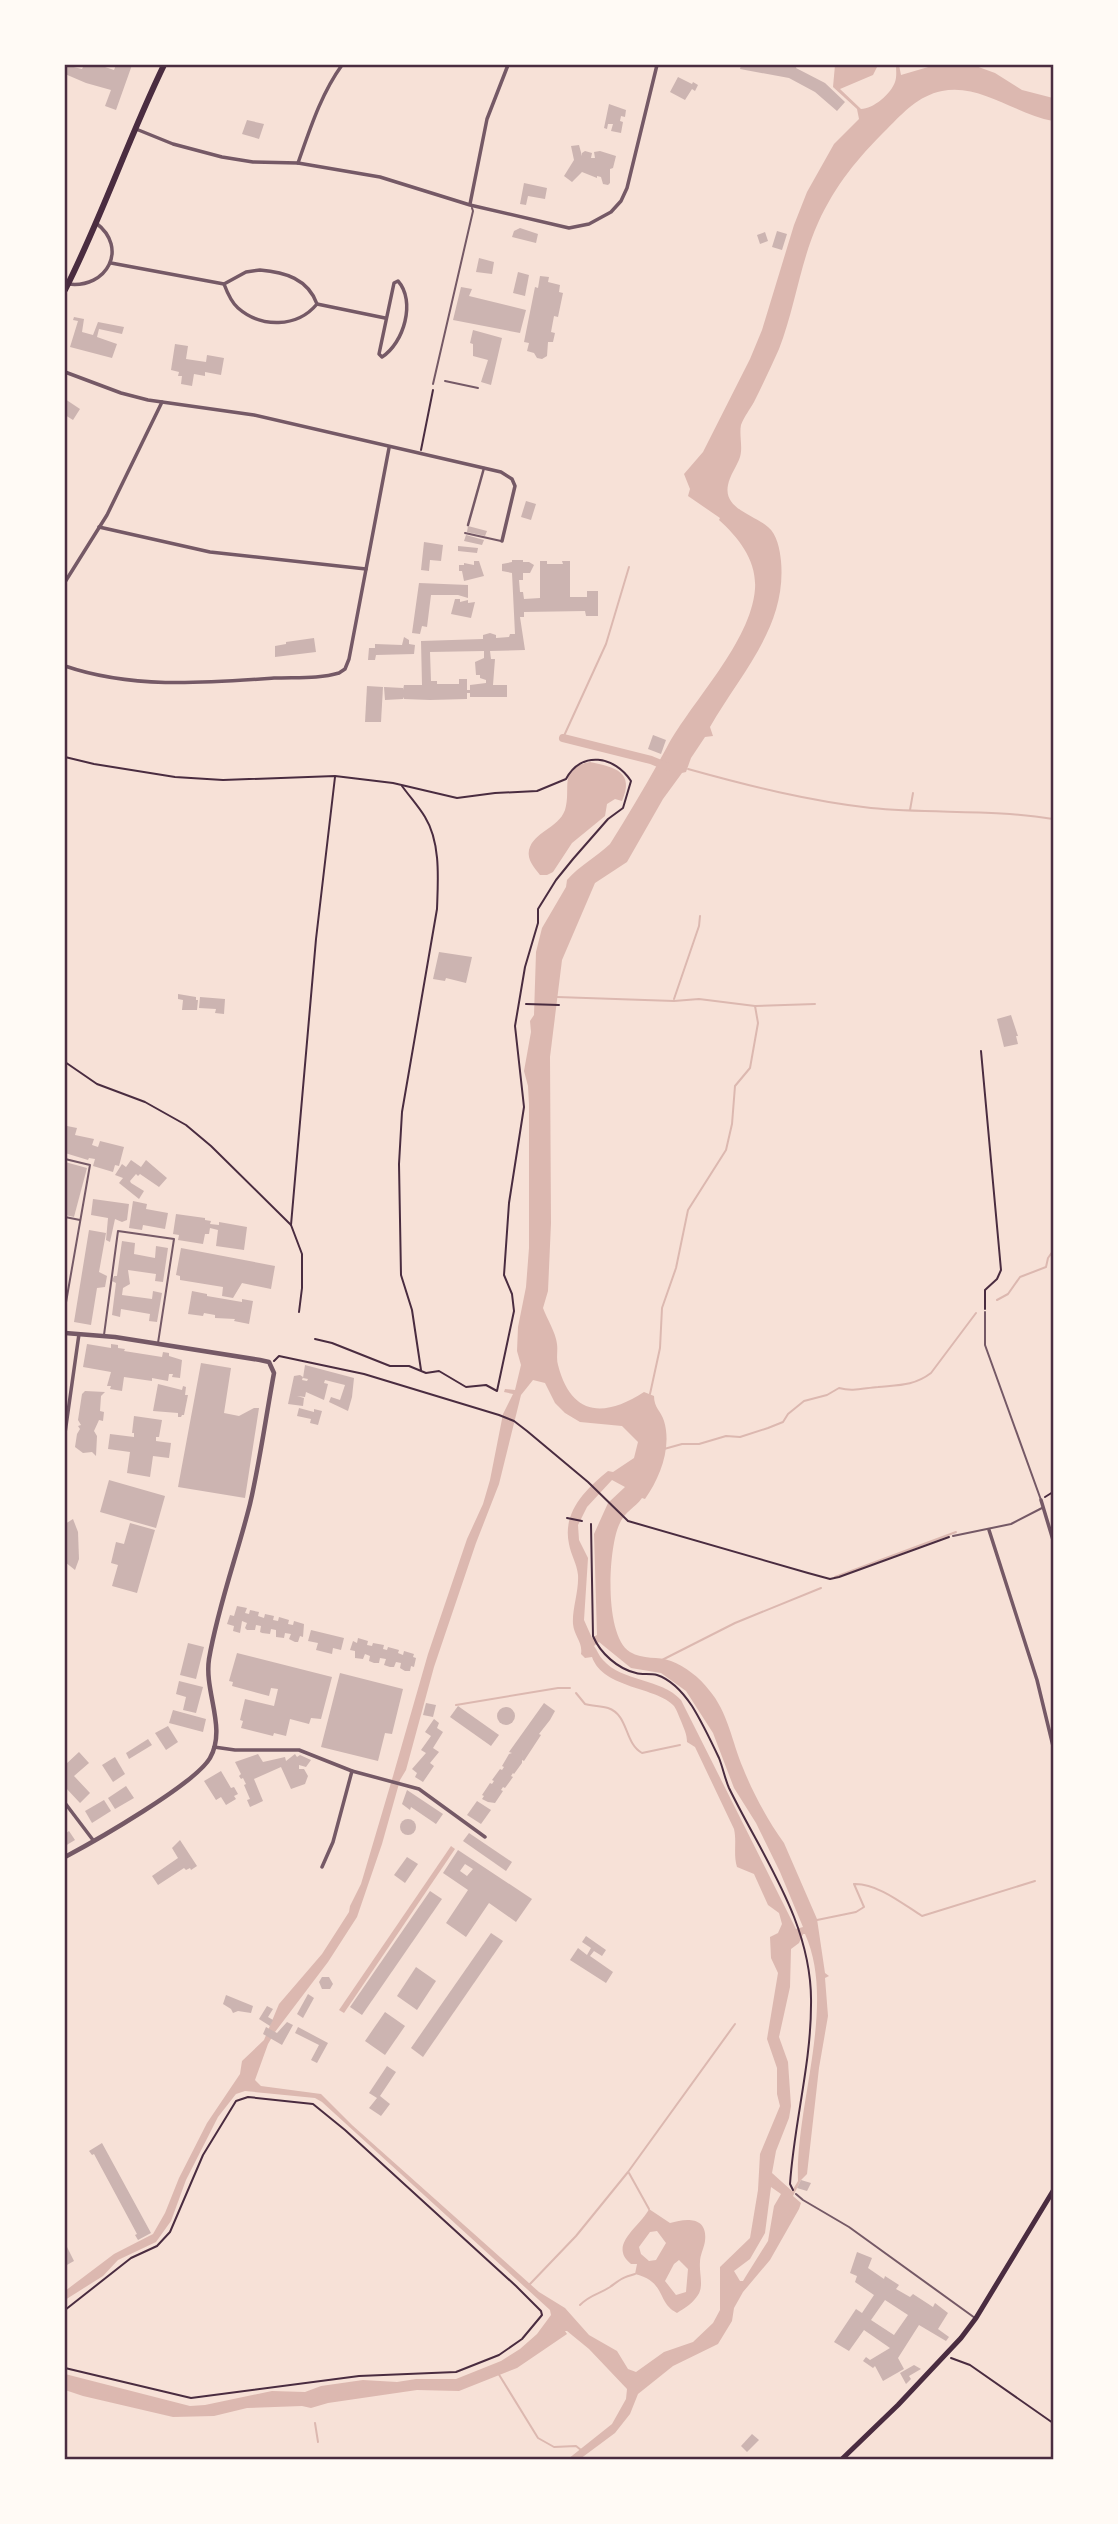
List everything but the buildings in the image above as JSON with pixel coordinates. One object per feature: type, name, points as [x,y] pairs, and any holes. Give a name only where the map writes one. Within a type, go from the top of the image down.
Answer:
[{"type":"main road","points":[[66,287],[164,65]]},
{"type":"main road","points":[[842,2459],[947,2355],[976,2318],[1053,2191]]},
{"type":"street","points":[[298,163],[314,118],[332,78],[342,65]]},
{"type":"street","points":[[470,205],[487,119],[508,65]]},
{"type":"street","points":[[134,128],[173,144],[222,157],[253,162],[298,163],[380,177],[470,205],[569,228],[589,224],[611,212],[621,201],[657,65]]},
{"type":"street","points":[[66,287],[100,278],[111,263],[109,239],[96,223]]},
{"type":"street","points":[[111,263],[223,284],[246,272],[277,271],[294,277],[307,286],[317,304],[385,318]]},
{"type":"street","points":[[398,281],[405,299],[405,322],[397,341],[382,357],[379,354],[385,318],[394,283],[398,281]]},
{"type":"street","points":[[223,284],[237,307],[269,322],[302,318],[317,304]]},
{"type":"street","points":[[65,372],[121,393],[162,402],[254,415],[506,475],[512,479],[515,486],[502,541]]},
{"type":"street","points":[[65,582],[99,527],[162,402]]},
{"type":"street","points":[[65,666],[94,676],[134,681],[205,683],[335,675],[345,669],[389,448]]},
{"type":"street","points":[[468,524],[484,468]]},
{"type":"street","points":[[99,527],[210,552],[366,569]]},
{"type":"street","points":[[65,1333],[159,1343],[260,1360],[272,1363],[274,1373],[250,1503],[207,1670],[215,1715],[211,1757],[198,1772],[140,1812],[65,1857]]},
{"type":"street","points":[[65,1433],[79,1334]]},
{"type":"street","points":[[1041,1500],[1053,1536]]},
{"type":"street","points":[[989,1530],[1037,1680],[1053,1746]]},
{"type":"street","points":[[214,1747],[235,1750],[299,1750],[352,1771],[419,1789],[485,1837]]},
{"type":"street","points":[[322,1867],[333,1842],[352,1771]]},
{"type":"street","points":[[65,1803],[93,1840]]},
{"type":"lane","points":[[433,384],[473,211],[470,205]]},
{"type":"lane","points":[[445,381],[478,388]]},
{"type":"lane","points":[[465,533],[502,541]]},
{"type":"lane","points":[[65,1158],[90,1165],[65,1308]]},
{"type":"lane","points":[[65,1217],[80,1220]]},
{"type":"lane","points":[[104,1336],[118,1230],[174,1239],[159,1343]]},
{"type":"lane","points":[[985,1312],[985,1345],[1041,1500]]},
{"type":"lane","points":[[953,1536],[1011,1524],[1043,1507]]},
{"type":"lane","points":[[796,2194],[976,2318]]},
{"type":"path","points":[[420,454],[433,384]]},
{"type":"path","points":[[65,757],[175,777],[223,780],[335,776],[457,798],[537,791],[566,779],[572,768],[584,760],[597,760],[614,766],[631,782],[623,808],[608,819],[573,859],[538,909],[538,923],[526,967],[515,1026],[524,1107],[509,1203],[504,1275],[512,1294],[514,1311],[497,1391],[486,1385],[466,1387],[439,1371],[426,1373],[409,1366],[390,1366],[315,1339]]},
{"type":"path","points":[[291,1226],[316,939],[335,776]]},
{"type":"path","points":[[402,786],[426,819],[437,859],[437,909],[404,1098],[400,1164],[401,1275],[412,1310],[421,1370]]},
{"type":"path","points":[[526,1004],[559,1005]]},
{"type":"path","points":[[981,1051],[1001,1270],[997,1279],[985,1290],[985,1307]]},
{"type":"path","points":[[65,1062],[97,1084],[145,1102],[186,1125],[211,1146],[291,1226],[302,1254],[299,1312]]},
{"type":"path","points":[[272,1363],[279,1356],[364,1374],[502,1416],[514,1421],[592,1485],[626,1519],[830,1579],[953,1536]]},
{"type":"path","points":[[1041,1500],[1053,1492]]},
{"type":"path","points":[[567,1518],[582,1521]]},
{"type":"path","points":[[591,1524],[593,1636],[596,1644],[614,1663],[634,1673],[657,1675],[675,1685],[691,1706],[799,1928],[807,1951],[811,2005],[793,2143],[791,2188]]},
{"type":"path","points":[[65,2310],[131,2259],[157,2246],[170,2232],[203,2155],[236,2101],[248,2096],[313,2104],[516,2286],[542,2315],[522,2339],[499,2355],[456,2372],[369,2375],[191,2398],[65,2368]]},
{"type":"path","points":[[947,2355],[970,2365],[1053,2423]]},
{"type":"shaded area","points":[[835,65],[878,65],[873,75],[840,89],[861,109],[876,104],[890,91],[896,80],[896,65],[899,65],[901,75],[935,65],[973,65],[995,73],[1022,90],[1053,98],[1053,121],[970,91],[933,93],[912,106],[876,140],[840,184],[818,223],[779,349],[741,425],[740,457],[728,485],[730,500],[735,506],[768,527],[776,538],[781,561],[777,607],[759,649],[710,727],[713,736],[705,737],[691,758],[686,772],[682,773],[663,799],[627,862],[595,883],[562,960],[550,1057],[551,1223],[548,1291],[543,1308],[556,1340],[558,1365],[564,1382],[580,1403],[603,1408],[616,1406],[644,1392],[654,1396],[664,1421],[667,1441],[655,1482],[645,1499],[642,1498],[621,1520],[615,1537],[611,1592],[616,1629],[622,1643],[630,1652],[682,1666],[701,1681],[715,1699],[725,1717],[751,1787],[784,1843],[817,1919],[825,1973],[829,1976],[825,1978],[828,2016],[807,2174],[793,2196],[801,2203],[770,2260],[743,2292],[734,2308],[732,2321],[718,2344],[673,2366],[638,2394],[630,2414],[615,2433],[580,2459],[568,2459],[612,2424],[626,2399],[627,2389],[589,2349],[567,2331],[567,2334],[517,2368],[459,2391],[417,2390],[311,2408],[247,2408],[214,2416],[173,2417],[83,2396],[65,2390],[65,2374],[190,2406],[272,2391],[305,2392],[321,2386],[363,2380],[397,2382],[456,2379],[501,2361],[520,2349],[537,2334],[551,2315],[550,2310],[322,2102],[315,2098],[245,2091],[236,2094],[218,2117],[186,2180],[171,2221],[156,2242],[118,2260],[103,2276],[65,2300],[65,2291],[114,2254],[153,2234],[207,2123],[240,2074],[242,2061],[264,2040],[279,2004],[322,1954],[349,1912],[361,1884],[428,1654],[490,1480],[503,1414],[513,1394],[504,1392],[505,1389],[515,1390],[521,1365],[517,1351],[518,1327],[526,1287],[529,1248],[529,1104],[524,1071],[531,1032],[530,1021],[534,1015],[536,952],[542,928],[566,887],[567,880],[610,844],[678,729],[732,650],[751,609],[755,579],[750,560],[740,542],[720,518],[688,496],[690,489],[684,474],[703,452],[750,359],[807,192],[834,144],[859,119],[857,109],[833,87]],"holes":[[[533,1380],[545,1383],[555,1403],[565,1413],[580,1422],[622,1426],[638,1442],[634,1458],[613,1472],[608,1471],[592,1486],[578,1502],[569,1522],[569,1544],[578,1575],[573,1624],[581,1654],[585,1658],[592,1657],[598,1668],[619,1682],[656,1695],[674,1706],[687,1742],[695,1747],[734,1829],[737,1867],[754,1874],[768,1905],[779,1913],[782,1924],[778,1933],[770,1937],[771,1958],[778,1973],[767,2039],[777,2068],[780,2106],[760,2154],[758,2190],[750,2238],[720,2267],[720,2310],[713,2323],[693,2342],[664,2352],[636,2372],[628,2369],[617,2351],[589,2335],[565,2308],[539,2292],[352,2125],[321,2094],[261,2086],[255,2080],[275,2032],[328,1962],[357,1917],[400,1780],[406,1770],[434,1667],[499,1484],[521,1395]],[[612,1480],[625,1487],[608,1503],[594,1534],[597,1635],[592,1638],[584,1620],[588,1558],[579,1540],[578,1525],[587,1507]],[[599,1642],[631,1668],[661,1673],[686,1691],[713,1733],[734,1788],[756,1823],[803,1927],[796,1929],[681,1700],[663,1688],[611,1667],[594,1646]],[[805,1934],[814,1962],[817,1992],[816,2023],[802,2120],[798,2181],[792,2191],[772,2173],[776,2151],[791,2106],[788,2062],[779,2037],[790,1987],[791,1949]],[[771,2187],[781,2194],[774,2206],[768,2241],[743,2281],[740,2281],[734,2271],[750,2259],[765,2233]]]},
{"type":"shaded area","points":[[590,762],[620,772],[626,783],[622,801],[615,799],[607,804],[605,816],[572,843],[553,872],[540,875],[529,857],[529,850],[536,838],[562,816],[567,802],[569,774],[580,765]]},
{"type":"shaded area","points":[[451,1846],[455,1849],[344,2013],[339,2010]]},
{"type":"shaded area","points":[[649,2209],[670,2223],[695,2221],[703,2227],[705,2233],[700,2259],[700,2291],[691,2303],[677,2313],[670,2308],[652,2282],[635,2274],[637,2264],[631,2264],[625,2257],[624,2243]],"holes":[[[657,2231],[666,2243],[656,2260],[649,2261],[641,2254],[639,2247],[650,2232]],[[679,2260],[688,2269],[686,2292],[676,2295],[665,2281]]]},
{"type":"waterway","points":[[563,738],[606,644],[629,567]]},
{"type":"waterway","points":[[563,738],[651,760],[668,767]]},
{"type":"waterway","points":[[688,769],[779,792],[848,805],[1053,819]]},
{"type":"waterway","points":[[910,810],[913,793]]},
{"type":"waterway","points":[[674,999],[700,916]]},
{"type":"waterway","points":[[557,997],[674,1001],[699,999],[755,1006],[815,1004]]},
{"type":"waterway","points":[[650,1394],[660,1348],[662,1308],[676,1268],[688,1210],[726,1150],[732,1124],[735,1086],[750,1068],[758,1023],[755,1006]]},
{"type":"waterway","points":[[997,1300],[1008,1294],[1020,1277],[1046,1267],[1053,1251]]},
{"type":"waterway","points":[[664,1449],[682,1444],[699,1444],[726,1436],[740,1437],[768,1428],[783,1422],[788,1414],[804,1401],[827,1395],[839,1388],[849,1390],[912,1383],[931,1373],[976,1313]]},
{"type":"waterway","points":[[835,1577],[956,1532]]},
{"type":"waterway","points":[[662,1660],[735,1623],[821,1588]]},
{"type":"waterway","points":[[456,1705],[570,1688]]},
{"type":"waterway","points":[[576,1693],[585,1704],[615,1712],[632,1743],[642,1753],[680,1745]]},
{"type":"waterway","points":[[817,1920],[856,1912],[864,1907],[854,1884],[881,1891],[922,1916],[1035,1881]]},
{"type":"waterway","points":[[530,2284],[576,2236],[628,2172],[735,2024]]},
{"type":"waterway","points":[[629,2173],[649,2209]]},
{"type":"waterway","points":[[580,2305],[621,2279],[635,2274]]},
{"type":"waterway","points":[[498,2373],[538,2438],[554,2447],[576,2446],[581,2450]]},
{"type":"waterway","points":[[315,2423],[318,2442]]}]
